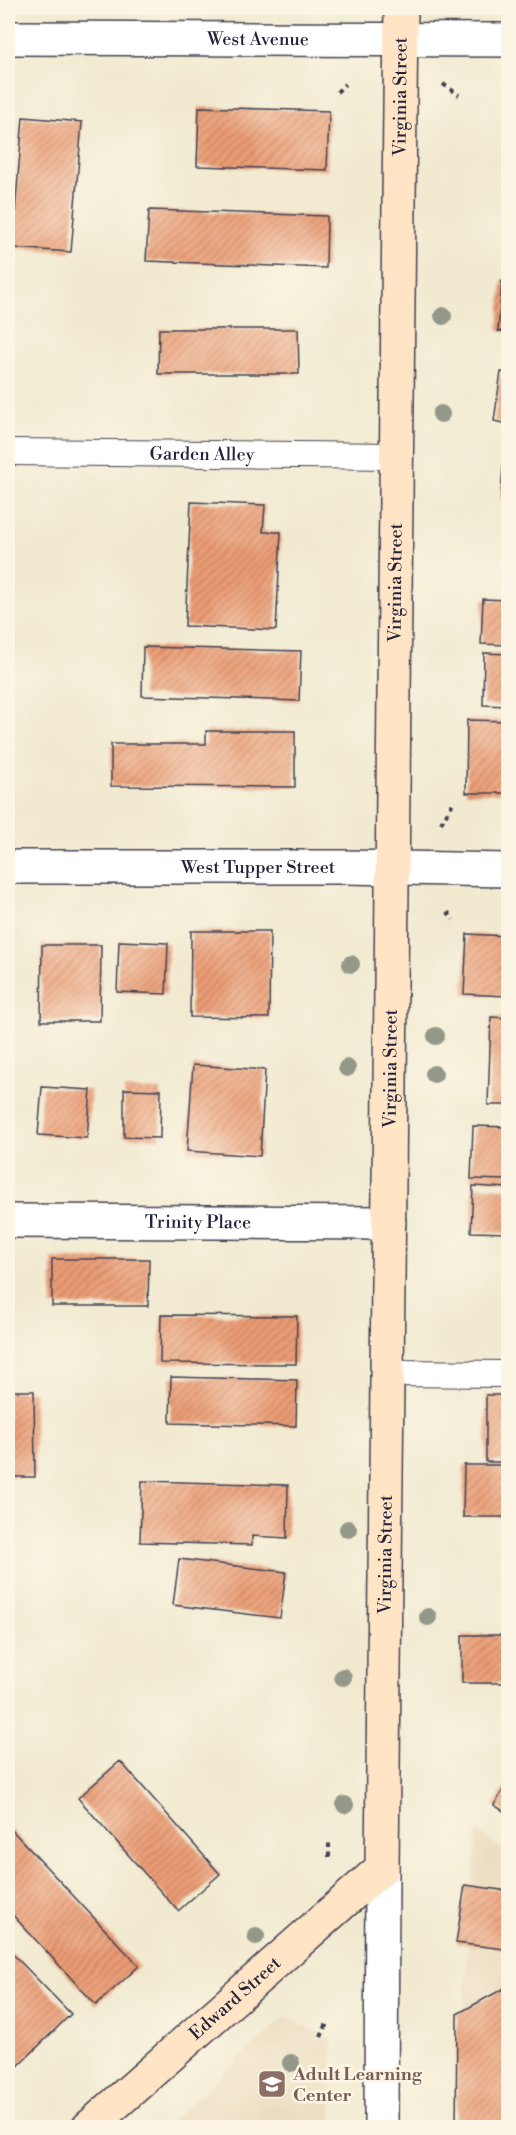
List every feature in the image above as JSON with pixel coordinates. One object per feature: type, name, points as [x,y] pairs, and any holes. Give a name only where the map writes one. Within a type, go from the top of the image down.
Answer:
[{"type":"main road","name":"Virginia Street","points":[[382,1868],[401,23]]},
{"type":"main road","name":"Edward Street","points":[[88,2127],[382,1868]]},
{"type":"street","name":"West Avenue","points":[[8,38],[401,23],[508,40]]},
{"type":"street","name":"West Tupper Street","points":[[8,867],[508,870]]},
{"type":"street","name":"Trinity Place","points":[[8,1221],[389,1223]]},
{"type":"street","name":"Virginia Street","points":[[381,2127],[382,1868]]},
{"type":"lane","name":"Garden Alley","points":[[8,452],[397,456]]},
{"type":"lane","points":[[387,1373],[508,1374]]},
{"type":"path","points":[[337,92],[347,81]]},
{"type":"path","points":[[443,84],[459,95]]},
{"type":"path","points":[[441,823],[453,803]]},
{"type":"path","points":[[321,2037],[328,2021]]},
{"type":"shaded area","points":[[477,1831],[508,1853],[508,2127],[455,2128]]},
{"type":"shaded area","name":"Adult Learning Center","points":[[286,2016],[332,2040],[333,2127],[165,2127]]},
{"type":"building","points":[[199,107],[329,111],[327,170],[197,166]]},
{"type":"building","points":[[23,117],[82,122],[71,252],[12,248]]},
{"type":"building","points":[[149,210],[327,216],[326,268],[146,261]]},
{"type":"building","points":[[502,281],[508,282],[508,332],[498,331]]},
{"type":"building","points":[[159,329],[298,329],[299,374],[158,374]]},
{"type":"building","points":[[501,372],[508,373],[508,424],[494,421]]},
{"type":"building","points":[[504,448],[508,448],[508,501],[501,501]]},
{"type":"building","points":[[191,502],[265,505],[263,532],[281,532],[276,630],[185,626]]},
{"type":"building","points":[[483,599],[508,600],[508,645],[481,644]]},
{"type":"building","points":[[143,647],[301,651],[299,701],[142,696]]},
{"type":"building","points":[[484,653],[508,654],[508,706],[483,705]]},
{"type":"building","points":[[467,720],[508,721],[508,793],[466,793]]},
{"type":"building","points":[[206,731],[295,731],[295,787],[111,786],[111,744],[206,744]]},
{"type":"building","points":[[191,931],[270,931],[269,1018],[190,1017]]},
{"type":"building","points":[[467,934],[508,936],[508,996],[464,994]]},
{"type":"building","points":[[119,941],[168,943],[166,994],[117,992]]},
{"type":"building","points":[[42,945],[101,945],[100,1021],[41,1021]]},
{"type":"building","points":[[491,1017],[508,1018],[508,1105],[488,1105]]},
{"type":"building","points":[[193,1065],[265,1070],[260,1156],[187,1151]]},
{"type":"building","points":[[42,1087],[91,1090],[87,1138],[38,1135]]},
{"type":"building","points":[[124,1089],[161,1090],[160,1138],[124,1137]]},
{"type":"building","points":[[473,1126],[508,1127],[508,1180],[471,1179]]},
{"type":"building","points":[[473,1186],[508,1188],[508,1233],[471,1232]]},
{"type":"building","points":[[52,1259],[149,1259],[148,1306],[52,1306]]},
{"type":"building","points":[[161,1315],[297,1316],[296,1364],[160,1363]]},
{"type":"building","points":[[171,1377],[297,1380],[296,1426],[170,1423]]},
{"type":"building","points":[[8,1391],[34,1391],[35,1477],[8,1477]]},
{"type":"building","points":[[486,1395],[508,1395],[508,1462],[486,1462]]},
{"type":"building","points":[[464,1465],[508,1465],[508,1517],[463,1517]]},
{"type":"building","points":[[142,1481],[288,1485],[287,1538],[252,1536],[252,1545],[140,1542]]},
{"type":"building","points":[[179,1559],[286,1572],[280,1618],[173,1605]]},
{"type":"building","points":[[462,1635],[508,1635],[508,1683],[462,1683]]},
{"type":"building","points":[[120,1761],[220,1874],[178,1911],[78,1798]]},
{"type":"building","points":[[508,1782],[508,1814],[494,1805]]},
{"type":"building","points":[[8,1826],[139,1966],[96,2005],[8,1910]]},
{"type":"building","points":[[465,1885],[508,1891],[508,1918],[504,1949],[456,1943]]},
{"type":"building","points":[[8,1949],[71,2014],[8,2076]]},
{"type":"building","points":[[508,1986],[508,2128],[456,2128],[457,2014]]},
{"type":"place","name":"Adult Learning Center","points":[[272,2084]]}]
